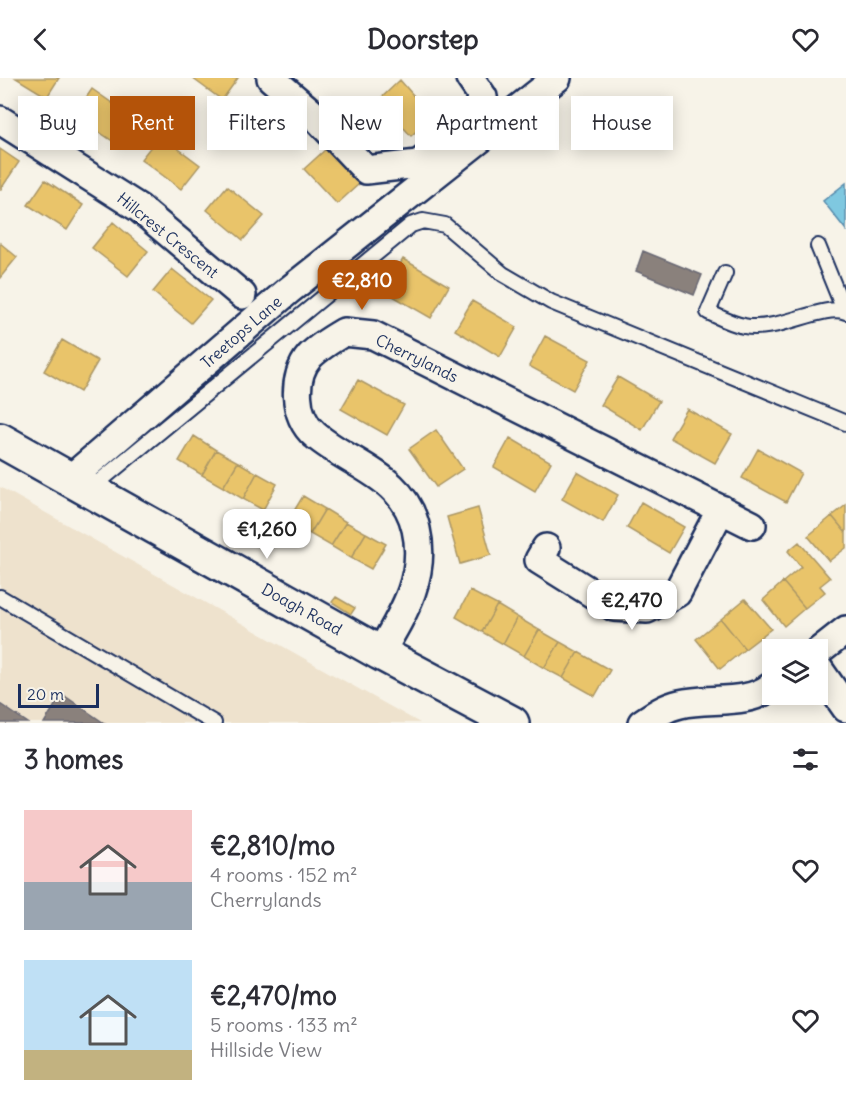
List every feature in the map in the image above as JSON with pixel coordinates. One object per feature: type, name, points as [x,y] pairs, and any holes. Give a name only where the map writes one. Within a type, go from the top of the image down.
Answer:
[{"type":"main road","name":"Doagh Road","points":[[0,440],[380,653],[512,723]]},
{"type":"street","points":[[271,78],[315,114],[366,170],[418,164],[466,130],[483,97],[470,78]]},
{"type":"street","name":"Treetops Lane","points":[[80,485],[288,291],[557,78]]},
{"type":"street","name":"Hillcrest Crescent","points":[[0,120],[139,208],[242,295]]},
{"type":"street","name":"Cherrylands","points":[[380,653],[417,579],[419,552],[416,528],[406,504],[392,488],[372,469],[313,434],[299,410],[297,384],[309,358],[344,332],[373,335],[752,525]]},
{"type":"street","points":[[546,548],[539,560],[615,607],[647,609],[677,593],[721,509]]},
{"type":"street","points":[[828,644],[846,630]]},
{"type":"street","points":[[828,682],[846,708]]},
{"type":"street","points":[[642,723],[657,712],[681,704],[744,698],[762,690]]},
{"type":"lane","points":[[80,485],[411,225],[423,221],[445,225],[503,274],[551,303],[846,423]]},
{"type":"lane","points":[[725,273],[708,312],[744,327],[779,325],[829,309],[845,311],[818,246]]},
{"type":"lane","points":[[0,597],[214,723]]},
{"type":"shaded area","points":[[0,487],[330,673],[420,723],[0,723]]},
{"type":"water","points":[[846,183],[846,230],[823,201]]},
{"type":"building: Homes","points":[[16,78],[59,78],[48,96]]},
{"type":"building: Homes","points":[[192,78],[238,78],[225,96],[217,96]]},
{"type":"building: Homes","points":[[400,80],[415,97],[415,132],[411,136],[403,127],[403,96],[383,96]]},
{"type":"building: Homes","points":[[92,89],[110,102],[110,139],[98,131],[98,96],[87,96]]},
{"type":"building: Homes","points":[[0,149],[19,162],[1,189],[0,189]]},
{"type":"building: Homes","points":[[148,150],[180,150],[200,165],[181,189],[141,159]]},
{"type":"building: Homes","points":[[327,150],[359,184],[337,204],[304,169]]},
{"type":"building: Homes","points":[[45,180],[83,205],[67,230],[28,205]]},
{"type":"building: Homes","points":[[227,186],[264,216],[243,240],[207,210]]},
{"type":"building: Homes","points":[[113,222],[148,251],[128,276],[92,248]]},
{"type":"building: Homes","points":[[0,243],[17,257],[0,278]]},
{"type":"building: Homes","points":[[403,259],[449,286],[431,318],[384,291]]},
{"type":"building: Homes","points":[[172,269],[211,300],[191,323],[153,292]]},
{"type":"building: Homes","points":[[472,301],[517,327],[500,357],[455,330]]},
{"type":"building: Homes","points":[[545,336],[590,360],[573,390],[529,366]]},
{"type":"building: Homes","points":[[62,340],[98,361],[80,392],[44,371]]},
{"type":"building: Homes","points":[[618,377],[659,401],[642,430],[601,405]]},
{"type":"building: Homes","points":[[358,380],[404,405],[387,435],[341,409]]},
{"type":"building: Homes","points":[[687,409],[732,434],[715,463],[670,438]]},
{"type":"building: Homes","points":[[436,430],[463,469],[436,487],[409,449]]},
{"type":"building: Homes","points":[[194,436],[216,450],[202,475],[179,461]]},
{"type":"building: Homes","points":[[510,438],[551,462],[535,491],[494,467]]},
{"type":"building: Homes","points":[[758,449],[801,473],[786,502],[742,478]]},
{"type":"building: Homes","points":[[216,450],[238,462],[223,487],[202,475]]},
{"type":"building: Homes","points":[[238,462],[257,473],[243,499],[223,487]]},
{"type":"building: Homes","points":[[577,472],[618,495],[603,522],[562,499]]},
{"type":"building: Homes","points":[[257,473],[277,484],[263,510],[243,499]]},
{"type":"building: Homes","points":[[303,496],[325,509],[310,534],[288,521]]},
{"type":"building: Homes","points":[[641,502],[684,527],[669,553],[627,528]]},
{"type":"building: Homes","points":[[846,505],[846,533],[832,516]]},
{"type":"building: Homes","points":[[478,508],[491,555],[460,564],[447,517]]},
{"type":"building: Homes","points":[[325,509],[346,522],[331,546],[310,534]]},
{"type":"building: Homes","points":[[832,516],[846,533],[846,548],[829,561],[808,536]]},
{"type":"building: Homes","points":[[346,522],[366,533],[351,558],[331,546]]},
{"type":"building: Homes","points":[[366,533],[386,544],[371,569],[351,558]]},
{"type":"building: Homes","points":[[799,542],[830,578],[820,586],[825,592],[805,608],[783,582],[801,567],[788,551]]},
{"type":"building: Homes","points":[[783,582],[805,608],[784,626],[763,600]]},
{"type":"building: Homes","points":[[470,591],[497,605],[482,632],[456,617]]},
{"type":"building: Homes","points":[[336,597],[355,608],[351,614],[332,602]]},
{"type":"building: Homes","points":[[745,599],[771,629],[745,649],[721,619]]},
{"type":"building: Homes","points":[[497,605],[517,617],[503,644],[482,632]]},
{"type":"building: Homes","points":[[517,617],[539,630],[524,656],[503,644]]},
{"type":"building: Homes","points":[[721,619],[745,649],[720,669],[696,639]]},
{"type":"building: Homes","points":[[539,630],[560,642],[544,668],[524,656]]},
{"type":"building: Homes","points":[[560,642],[578,652],[563,678],[544,668]]},
{"type":"building: Homes","points":[[578,652],[610,670],[595,696],[563,678]]},
{"type":"building: Industry","points":[[643,251],[702,275],[694,295],[636,271]]},
{"type":"building: Industry","points":[[62,694],[104,723],[44,723]]},
{"type":"building: Industry","points":[[0,704],[28,723],[0,723]]}]
